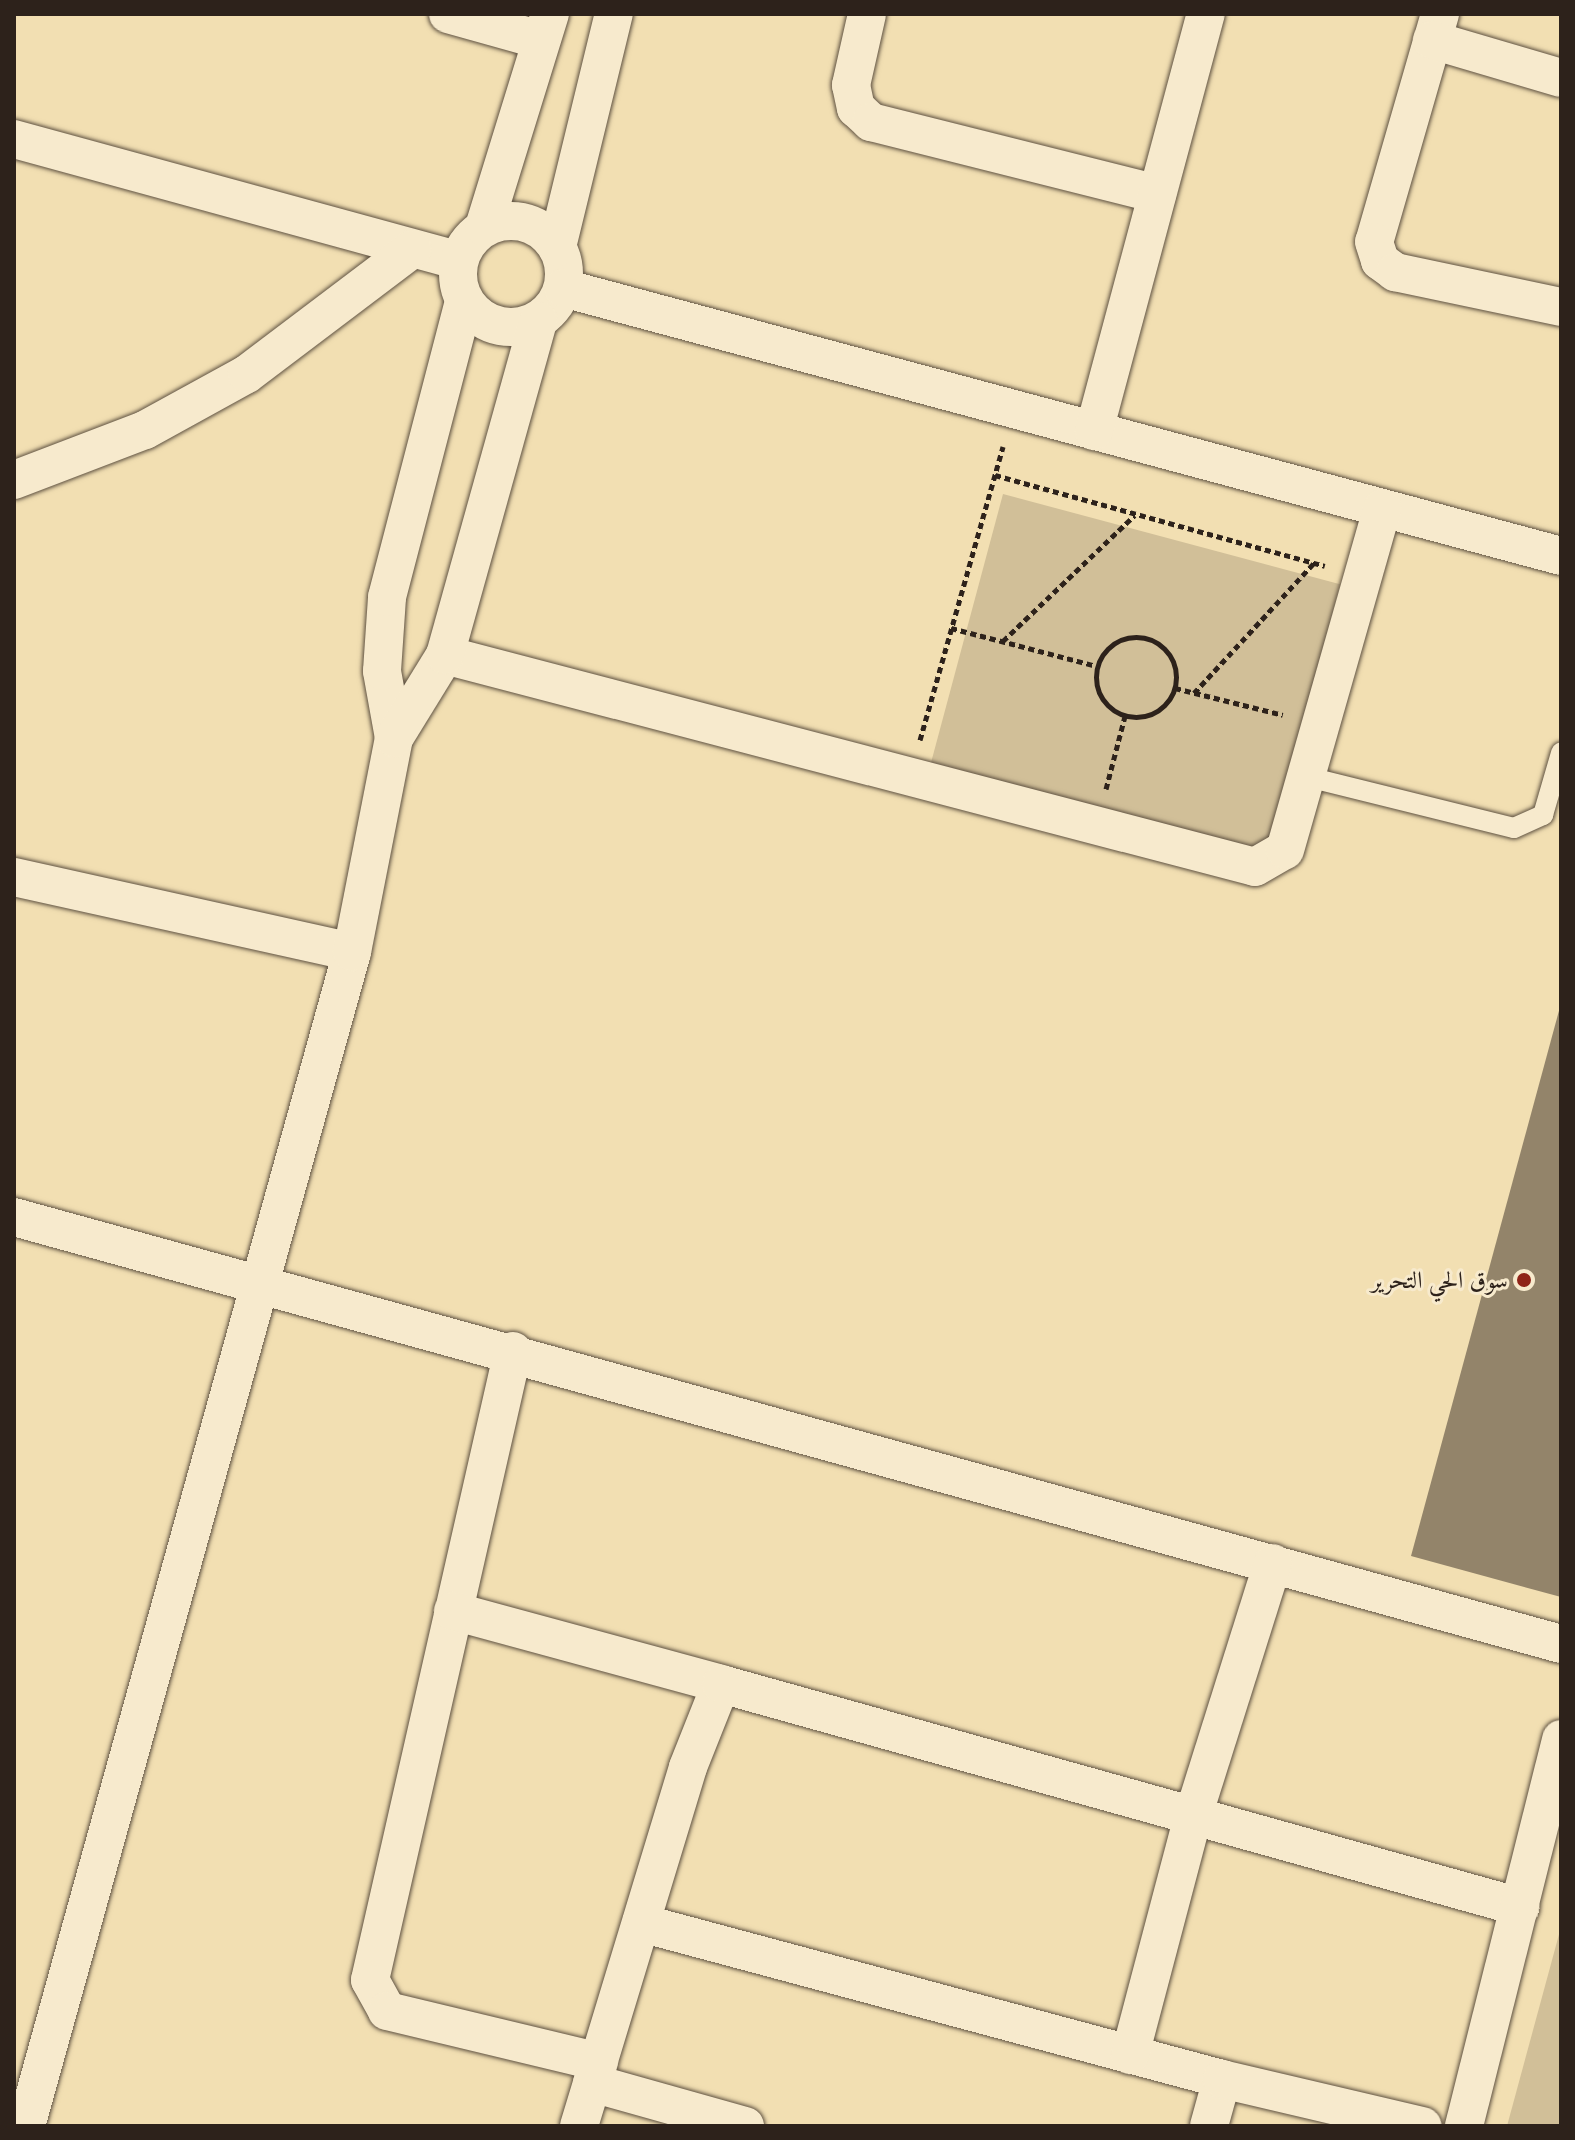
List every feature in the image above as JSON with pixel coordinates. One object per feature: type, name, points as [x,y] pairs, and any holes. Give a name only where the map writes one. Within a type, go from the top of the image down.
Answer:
[{"type":"street","points":[[394,738],[382,671],[387,597],[464,301],[459,261],[484,227],[544,26],[448,14]]},
{"type":"street","points":[[26,2126],[255,1280],[352,952],[394,738],[445,655],[538,321],[563,288],[557,247],[614,14]]},
{"type":"street","points":[[867,14],[851,85],[856,108],[871,122],[1157,194]]},
{"type":"street","points":[[1094,431],[1206,14]]},
{"type":"street","points":[[1561,78],[1436,27],[1374,242],[1380,261],[1395,272],[1561,307]]},
{"type":"street","points":[[14,139],[459,261]]},
{"type":"street","points":[[484,227],[524,222],[557,247]]},
{"type":"street","points":[[16,490],[145,430],[247,374],[412,249]]},
{"type":"street","points":[[563,288],[1561,556]]},
{"type":"street","points":[[464,301],[497,327],[538,321]]},
{"type":"street","points":[[445,655],[1095,829],[1255,867],[1271,863],[1285,850],[1325,725],[1382,509]]},
{"type":"street","points":[[14,877],[352,952]]},
{"type":"street","points":[[14,1217],[513,1351],[1561,1644]]},
{"type":"street","points":[[513,1351],[370,1980],[374,1999],[387,2011],[595,2073],[745,2126]]},
{"type":"street","points":[[1130,2055],[1194,1813],[1273,1563]]},
{"type":"street","points":[[453,1611],[1194,1813],[1520,1907]]},
{"type":"street","points":[[579,2126],[641,1923],[721,1684]]},
{"type":"street","points":[[1464,2126],[1561,1739]]},
{"type":"street","points":[[641,1923],[1222,2079],[1423,2126]]},
{"type":"street","points":[[1209,2126],[1222,2079]]},
{"type":"lane","points":[[1308,777],[1514,828],[1543,815],[1561,753]]},
{"type":"path","points":[[909,780],[1013,410]]},
{"type":"path","points":[[995,475],[1364,576]]},
{"type":"path","points":[[1003,641],[1136,514]]},
{"type":"path","points":[[1194,693],[1314,563]]},
{"type":"path","points":[[951,628],[1097,666]]},
{"type":"path","points":[[1147,638],[1171,657],[1175,688],[1156,713],[1125,716],[1101,697],[1097,666],[1116,642],[1147,638]]},
{"type":"path","points":[[1175,688],[1325,725]]},
{"type":"path","points":[[1095,829],[1125,716]]},
{"type":"shaded area","points":[[1003,494],[1340,584],[1268,855],[931,764]]},
{"type":"shaded area","points":[[1561,1927],[1561,2126],[1507,2126]]},
{"type":"building","name":"سوق الحي التحرير","points":[[1561,1007],[1561,1597],[1411,1556]]},
{"type":"place","name":"سوق الحي التحرير","points":[[1524,1280]]}]
